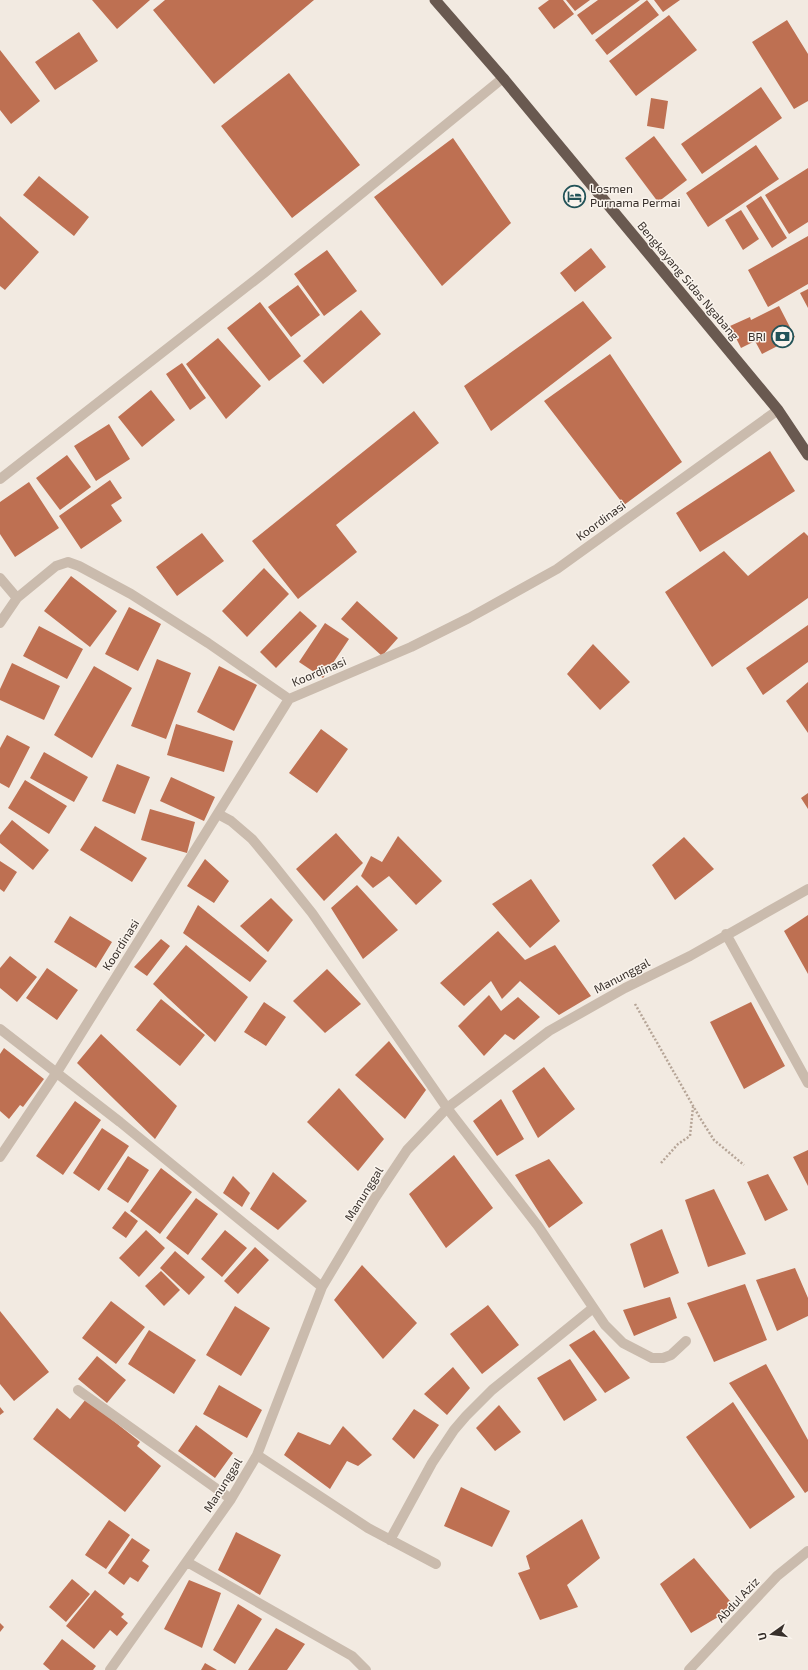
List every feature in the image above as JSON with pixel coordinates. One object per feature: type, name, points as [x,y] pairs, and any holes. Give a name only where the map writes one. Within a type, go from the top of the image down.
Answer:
[{"type":"highway","name":"Bengkayang Sidas Ngabang","points":[[435,0],[503,78],[778,410],[808,455]]},
{"type":"street","points":[[0,479],[264,273],[503,78]]},
{"type":"street","name":"Koordinasi","points":[[0,1157],[57,1072],[289,699],[411,648],[469,618],[557,569],[778,410]]},
{"type":"street","points":[[0,623],[17,598],[60,563],[68,562],[79,566],[130,594],[208,643],[289,699]]},
{"type":"street","points":[[0,578],[17,598]]},
{"type":"street","points":[[218,814],[231,821],[252,839],[312,913],[447,1108],[538,1226],[605,1325],[623,1342],[652,1358],[663,1358],[671,1355],[686,1341]]},
{"type":"street","name":"Manunggal","points":[[110,1670],[231,1499],[257,1455],[322,1287],[375,1198],[407,1150],[447,1108],[549,1031],[625,988],[690,956],[726,934],[808,889]]},
{"type":"street","points":[[726,934],[808,1083]]},
{"type":"street","points":[[0,1030],[57,1072],[322,1287]]},
{"type":"street","points":[[390,1540],[432,1463],[454,1430],[466,1416],[492,1390],[593,1308]]},
{"type":"street","points":[[78,1390],[231,1499]]},
{"type":"street","points":[[257,1455],[362,1524],[436,1564]]},
{"type":"street","name":"Abdul Aziz","points":[[689,1670],[777,1576],[808,1551]]},
{"type":"street","points":[[187,1562],[352,1656],[366,1670]]},
{"type":"path","points":[[625,988],[693,1107],[714,1140],[744,1166]]},
{"type":"path","points":[[661,1163],[678,1144],[690,1136],[693,1107]]},
{"type":"building","points":[[92,0],[150,0],[117,29]]},
{"type":"building","points":[[165,0],[314,0],[214,84],[153,10]]},
{"type":"building","points":[[549,0],[563,0],[574,14],[554,29],[538,8]]},
{"type":"building","points":[[566,0],[590,0],[575,11]]},
{"type":"building","points":[[598,0],[640,0],[592,35],[577,15]]},
{"type":"building","points":[[647,0],[659,15],[607,55],[595,40]]},
{"type":"building","points":[[654,0],[680,0],[663,12]]},
{"type":"building","points":[[669,15],[697,50],[636,96],[609,61]]},
{"type":"building","points":[[787,20],[808,54],[808,101],[794,109],[752,42]]},
{"type":"building","points":[[79,32],[98,61],[55,90],[35,62]]},
{"type":"building","points":[[0,50],[40,101],[11,124],[0,110]]},
{"type":"building","points":[[289,73],[360,165],[292,218],[221,126]]},
{"type":"building","points":[[761,87],[782,118],[702,174],[681,144]]},
{"type":"building","points":[[651,98],[668,101],[664,129],[647,126]]},
{"type":"building","points":[[654,136],[687,180],[658,202],[625,158]]},
{"type":"building","points":[[453,138],[511,223],[442,286],[374,197]]},
{"type":"building","points":[[756,145],[779,179],[708,227],[686,193]]},
{"type":"building","points":[[808,168],[808,222],[789,234],[765,195]]},
{"type":"building","points":[[39,176],[89,217],[74,236],[23,195]]},
{"type":"building","points":[[761,196],[787,238],[772,248],[746,206]]},
{"type":"building","points":[[741,210],[759,239],[743,250],[725,220]]},
{"type":"building","points":[[0,216],[39,252],[5,290],[0,286]]},
{"type":"building","points":[[808,236],[808,284],[768,307],[748,270]]},
{"type":"building","points":[[591,248],[606,267],[575,292],[560,273]]},
{"type":"building","points":[[327,250],[357,291],[324,316],[294,274]]},
{"type":"building","points":[[298,285],[320,315],[291,337],[268,307]]},
{"type":"building","points":[[808,289],[808,308],[800,293]]},
{"type":"building","points":[[583,301],[612,338],[491,431],[464,386]]},
{"type":"building","points":[[260,302],[301,356],[269,381],[227,328]]},
{"type":"building","points":[[779,306],[795,337],[762,354],[755,341],[741,348],[730,326],[750,317],[751,320]]},
{"type":"building","points":[[361,310],[381,334],[323,384],[303,361]]},
{"type":"building","points":[[218,338],[261,386],[226,419],[186,364]]},
{"type":"building","points":[[610,354],[682,462],[624,505],[544,401]]},
{"type":"building","points":[[182,363],[206,398],[190,410],[166,374]]},
{"type":"building","points":[[151,390],[175,420],[142,447],[118,417]]},
{"type":"building","points":[[414,411],[439,443],[336,525],[357,552],[298,599],[252,541]]},
{"type":"building","points":[[109,424],[130,459],[96,481],[74,446]]},
{"type":"building","points":[[770,451],[795,491],[700,552],[676,513]]},
{"type":"building","points":[[67,455],[91,487],[60,510],[36,478]]},
{"type":"building","points":[[110,480],[122,498],[111,505],[122,521],[81,549],[59,516]]},
{"type":"building","points":[[29,482],[59,528],[15,557],[0,534],[0,502]]},
{"type":"building","points":[[804,532],[808,536],[808,598],[712,667],[665,592],[724,551],[748,576]]},
{"type":"building","points":[[202,533],[224,561],[177,596],[156,567]]},
{"type":"building","points":[[264,568],[289,594],[247,637],[222,611]]},
{"type":"building","points":[[71,576],[117,611],[90,647],[44,611]]},
{"type":"building","points":[[357,601],[398,638],[382,656],[341,619]]},
{"type":"building","points":[[129,607],[161,624],[138,671],[105,654]]},
{"type":"building","points":[[300,611],[317,626],[276,668],[260,652]]},
{"type":"building","points":[[325,623],[349,639],[323,678],[299,662]]},
{"type":"building","points":[[808,625],[808,662],[763,695],[746,668]]},
{"type":"building","points":[[39,626],[83,649],[67,679],[23,656]]},
{"type":"building","points":[[593,644],[630,682],[600,710],[567,674]]},
{"type":"building","points":[[157,659],[191,673],[166,739],[131,726]]},
{"type":"building","points":[[12,663],[60,686],[44,720],[0,700],[0,689]]},
{"type":"building","points":[[94,666],[132,688],[92,758],[54,735]]},
{"type":"building","points":[[219,666],[257,685],[234,731],[197,712]]},
{"type":"building","points":[[808,682],[808,733],[786,701]]},
{"type":"building","points":[[176,724],[233,741],[224,772],[167,755]]},
{"type":"building","points":[[321,729],[348,749],[317,793],[289,773]]},
{"type":"building","points":[[7,735],[30,747],[9,788],[0,783],[0,748]]},
{"type":"building","points":[[44,752],[88,777],[74,802],[30,778]]},
{"type":"building","points":[[117,764],[150,777],[135,814],[102,801]]},
{"type":"building","points":[[171,777],[215,797],[204,821],[160,801]]},
{"type":"building","points":[[25,780],[67,806],[49,834],[8,808]]},
{"type":"building","points":[[808,793],[808,809],[801,798]]},
{"type":"building","points":[[150,809],[195,822],[187,853],[141,840]]},
{"type":"building","points":[[12,820],[49,850],[33,870],[0,843],[0,835]]},
{"type":"building","points":[[95,826],[147,858],[132,882],[80,850]]},
{"type":"building","points":[[336,833],[363,863],[324,901],[296,869]]},
{"type":"building","points":[[398,836],[442,881],[416,905],[389,876],[373,888],[361,876],[371,856],[382,862]]},
{"type":"building","points":[[684,837],[714,869],[675,900],[652,865]]},
{"type":"building","points":[[205,859],[229,881],[214,903],[187,886]]},
{"type":"building","points":[[0,861],[17,872],[4,892],[0,889]]},
{"type":"building","points":[[531,879],[560,921],[530,948],[492,904]]},
{"type":"building","points":[[357,885],[398,930],[363,959],[331,908]]},
{"type":"building","points":[[271,898],[293,920],[268,952],[240,926]]},
{"type":"building","points":[[198,905],[267,961],[250,982],[183,933]]},
{"type":"building","points":[[808,915],[808,974],[784,931]]},
{"type":"building","points":[[70,916],[112,942],[96,968],[54,942]]},
{"type":"building","points":[[498,931],[525,960],[555,945],[591,996],[559,1015],[520,981],[502,999],[491,981],[464,1006],[440,983]]},
{"type":"building","points":[[161,939],[170,946],[147,976],[134,967]]},
{"type":"building","points":[[186,945],[248,997],[215,1042],[153,984]]},
{"type":"building","points":[[10,956],[37,977],[17,1002],[0,988],[0,968]]},
{"type":"building","points":[[47,968],[78,990],[57,1020],[26,998]]},
{"type":"building","points":[[327,969],[361,1004],[325,1033],[293,1001]]},
{"type":"building","points":[[489,995],[501,1011],[518,997],[540,1017],[514,1040],[505,1034],[484,1056],[458,1026]]},
{"type":"building","points":[[161,999],[205,1035],[180,1066],[136,1030]]},
{"type":"building","points":[[264,1002],[286,1017],[266,1046],[244,1032]]},
{"type":"building","points":[[751,1002],[785,1066],[744,1089],[710,1022]]},
{"type":"building","points":[[101,1034],[177,1106],[155,1139],[77,1063]]},
{"type":"building","points":[[389,1041],[426,1090],[405,1119],[355,1075]]},
{"type":"building","points":[[4,1048],[44,1079],[23,1107],[20,1105],[9,1119],[0,1111],[0,1054]]},
{"type":"building","points":[[544,1067],[575,1109],[538,1138],[512,1091]]},
{"type":"building","points":[[339,1088],[384,1139],[358,1171],[307,1122]]},
{"type":"building","points":[[501,1099],[524,1139],[497,1156],[473,1121]]},
{"type":"building","points":[[75,1101],[101,1120],[63,1175],[36,1156]]},
{"type":"building","points":[[102,1128],[129,1146],[99,1191],[73,1173]]},
{"type":"building","points":[[808,1150],[808,1186],[793,1157]]},
{"type":"building","points":[[454,1155],[493,1208],[446,1248],[409,1194]]},
{"type":"building","points":[[128,1156],[149,1170],[128,1203],[107,1189]]},
{"type":"building","points":[[549,1159],[583,1203],[549,1228],[515,1175]]},
{"type":"building","points":[[161,1168],[192,1192],[160,1234],[130,1211]]},
{"type":"building","points":[[273,1172],[307,1201],[278,1230],[250,1209]]},
{"type":"building","points":[[768,1174],[788,1210],[765,1221],[747,1182]]},
{"type":"building","points":[[233,1176],[250,1193],[242,1207],[223,1193]]},
{"type":"building","points":[[714,1189],[746,1254],[708,1267],[685,1200]]},
{"type":"building","points":[[196,1198],[218,1214],[188,1255],[166,1238]]},
{"type":"building","points":[[125,1211],[138,1221],[126,1238],[112,1228]]},
{"type":"building","points":[[662,1229],[679,1273],[644,1288],[630,1244]]},
{"type":"building","points":[[146,1230],[165,1248],[139,1277],[119,1258]]},
{"type":"building","points":[[225,1230],[247,1248],[222,1277],[201,1259]]},
{"type":"building","points":[[255,1247],[269,1260],[238,1294],[224,1281]]},
{"type":"building","points":[[175,1251],[205,1277],[189,1295],[160,1268]]},
{"type":"building","points":[[362,1265],[417,1323],[383,1359],[334,1300]]},
{"type":"building","points":[[795,1268],[808,1298],[808,1316],[777,1331],[756,1280]]},
{"type":"building","points":[[161,1271],[180,1290],[164,1306],[145,1286]]},
{"type":"building","points":[[745,1284],[767,1340],[714,1362],[687,1303]]},
{"type":"building","points":[[670,1297],[677,1318],[634,1336],[623,1310]]},
{"type":"building","points":[[111,1301],[145,1327],[116,1364],[82,1338]]},
{"type":"building","points":[[488,1305],[519,1345],[482,1374],[450,1334]]},
{"type":"building","points":[[235,1306],[270,1328],[241,1376],[206,1355]]},
{"type":"building","points":[[0,1311],[49,1372],[14,1401],[0,1384]]},
{"type":"building","points":[[149,1330],[196,1360],[174,1394],[128,1364]]},
{"type":"building","points":[[594,1330],[630,1378],[605,1393],[569,1345]]},
{"type":"building","points":[[97,1356],[126,1380],[107,1403],[78,1379]]},
{"type":"building","points":[[570,1359],[597,1400],[564,1421],[537,1378]]},
{"type":"building","points":[[766,1364],[808,1440],[808,1491],[805,1493],[729,1383]]},
{"type":"building","points":[[453,1367],[470,1388],[447,1415],[424,1394]]},
{"type":"building","points":[[219,1385],[262,1410],[247,1438],[203,1414]]},
{"type":"building","points":[[86,1399],[140,1442],[137,1446],[161,1466],[125,1512],[33,1439],[57,1408],[70,1419]]},
{"type":"building","points":[[733,1402],[795,1497],[750,1529],[686,1437]]},
{"type":"building","points":[[499,1405],[521,1432],[495,1451],[476,1428]]},
{"type":"building","points":[[0,1407],[4,1412],[0,1415]]},
{"type":"building","points":[[414,1409],[439,1425],[414,1459],[392,1439]]},
{"type":"building","points":[[196,1425],[233,1453],[215,1478],[178,1451]]},
{"type":"building","points":[[343,1426],[372,1455],[358,1466],[347,1461],[330,1489],[284,1455],[298,1432],[330,1445]]},
{"type":"building","points":[[461,1487],[510,1511],[492,1547],[444,1526]]},
{"type":"building","points":[[582,1519],[600,1558],[567,1585],[578,1607],[540,1620],[518,1573],[530,1569],[526,1556]]},
{"type":"building","points":[[109,1520],[130,1535],[106,1569],[85,1555]]},
{"type":"building","points":[[236,1532],[281,1555],[260,1595],[218,1570]]},
{"type":"building","points":[[132,1538],[150,1550],[142,1561],[149,1566],[138,1582],[130,1577],[124,1585],[108,1573]]},
{"type":"building","points":[[694,1558],[735,1607],[691,1633],[660,1584]]},
{"type":"building","points":[[72,1579],[90,1594],[66,1622],[49,1607]]},
{"type":"building","points":[[189,1580],[221,1593],[202,1648],[164,1629]]},
{"type":"building","points":[[95,1590],[124,1614],[121,1617],[128,1623],[117,1636],[110,1630],[94,1649],[66,1626]]},
{"type":"building","points":[[238,1604],[262,1619],[235,1664],[213,1650]]},
{"type":"building","points":[[0,1623],[4,1627],[0,1632]]},
{"type":"building","points":[[276,1628],[305,1644],[287,1670],[248,1670]]},
{"type":"building","points":[[62,1639],[96,1666],[93,1670],[50,1670],[43,1664]]},
{"type":"building","points":[[205,1663],[217,1670],[201,1670]]},
{"type":"place","name":"Losmen Purnama Permai","points":[[574,196]]},
{"type":"place","name":"BRI","points":[[782,337]]}]
